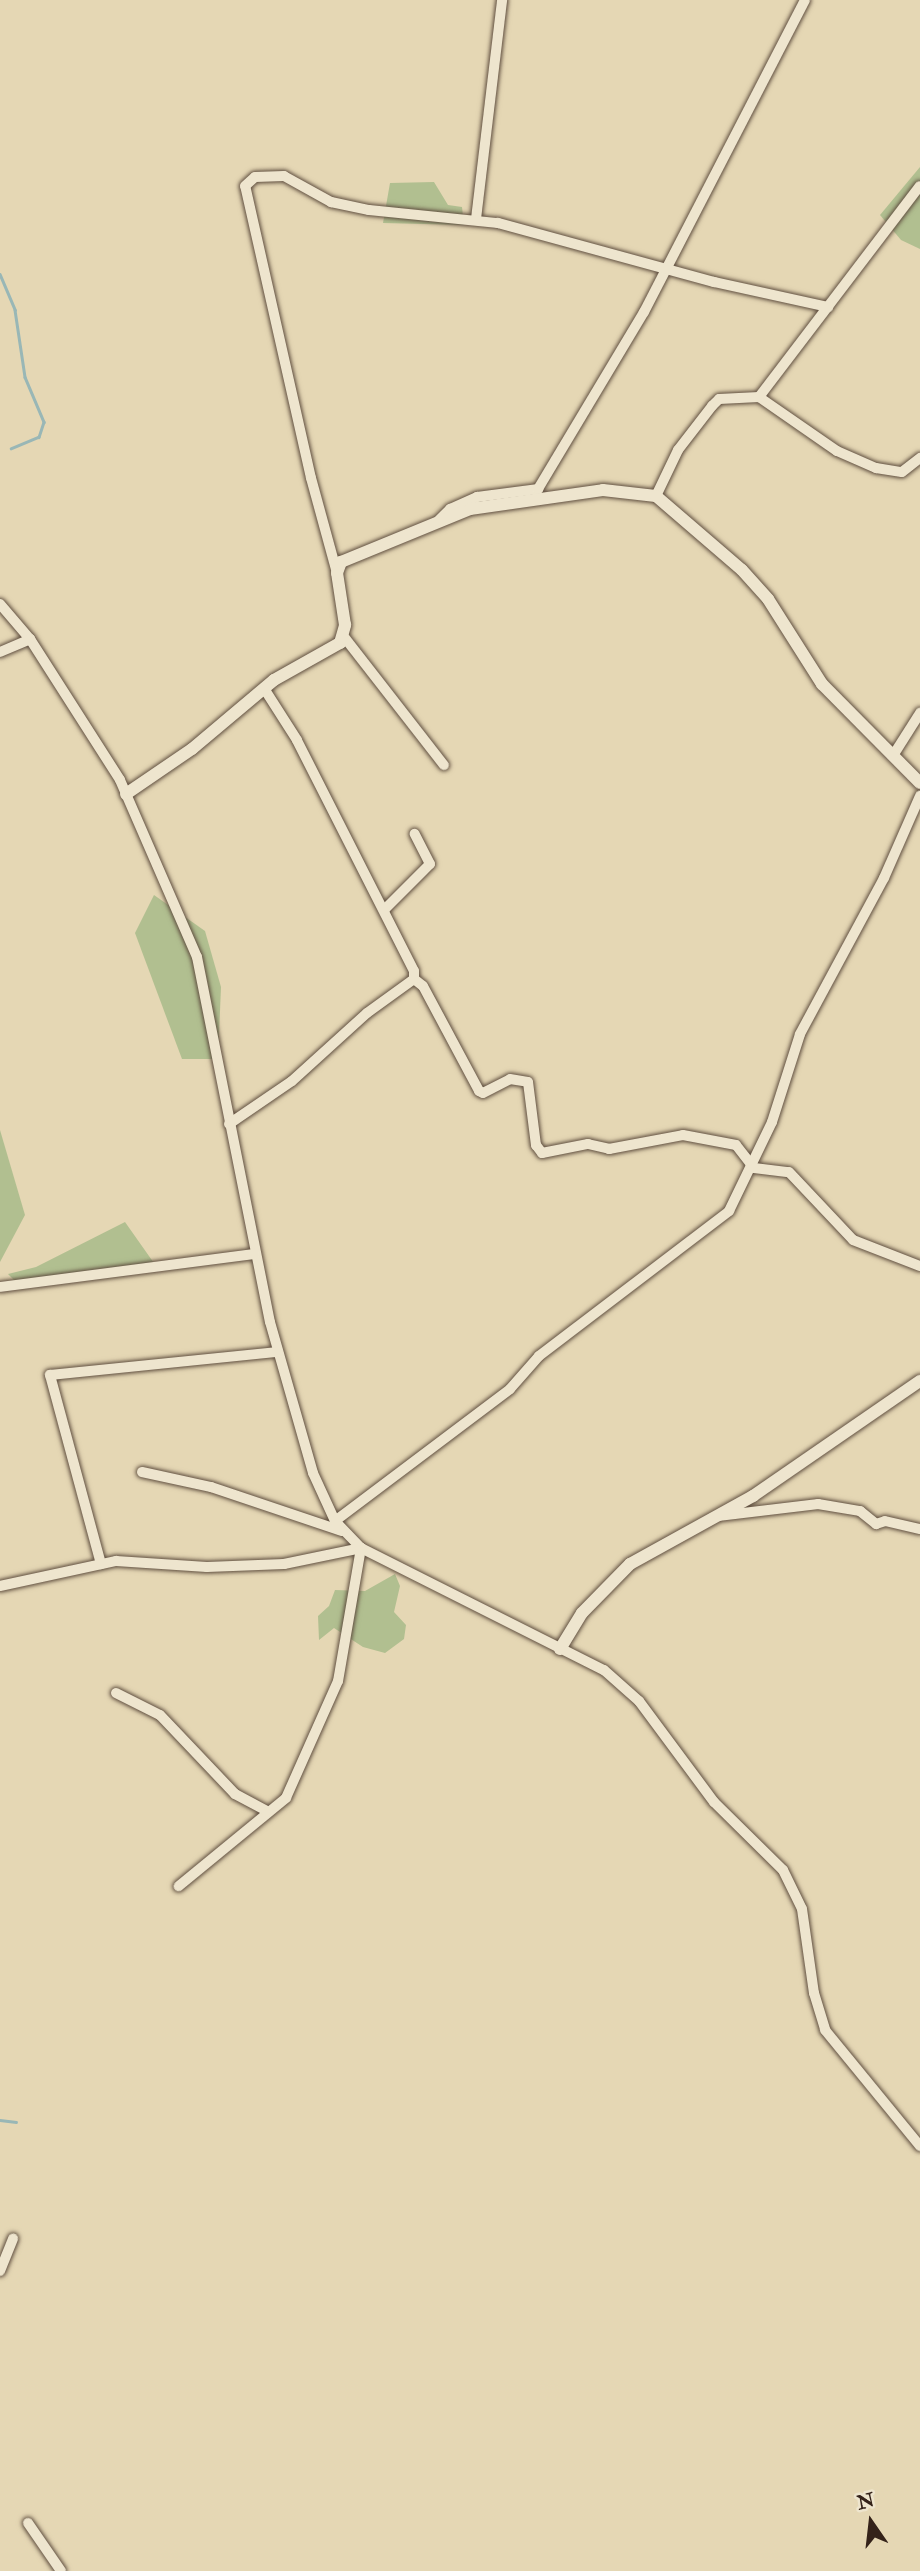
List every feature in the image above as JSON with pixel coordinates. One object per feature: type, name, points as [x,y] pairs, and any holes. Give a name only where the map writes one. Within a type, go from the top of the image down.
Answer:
[{"type":"street","points":[[477,219],[502,0]]},
{"type":"street","points":[[439,520],[450,509],[477,498],[538,489],[666,269],[805,0]]},
{"type":"street","points":[[444,765],[345,638],[338,573],[311,478],[245,187],[256,177],[274,174],[331,202],[358,208],[477,219],[666,269],[828,307]]},
{"type":"street","points":[[759,397],[920,186]]},
{"type":"street","points":[[656,496],[678,450],[719,399],[759,397],[837,451],[876,468],[902,472],[920,458]]},
{"type":"street","points":[[338,573],[341,562],[355,554],[439,520],[490,505],[603,490],[656,496],[761,590],[811,671],[920,783]]},
{"type":"street","points":[[0,604],[30,639],[104,751],[126,794],[197,957],[255,1254],[278,1352],[313,1473],[335,1521],[361,1548],[604,1671],[628,1690],[714,1802],[783,1870],[802,1909],[814,1993],[825,2029],[920,2146]]},
{"type":"street","points":[[126,794],[265,690],[345,638]]},
{"type":"street","points":[[0,652],[30,639]]},
{"type":"street","points":[[265,690],[298,740],[414,971],[414,979]]},
{"type":"street","points":[[894,754],[920,713]]},
{"type":"street","points":[[335,1521],[510,1389],[539,1356],[729,1211],[780,1100],[800,1034],[884,878],[920,796]]},
{"type":"street","points":[[384,910],[430,864],[415,834]]},
{"type":"street","points":[[229,1124],[292,1081],[367,1013],[414,979]]},
{"type":"street","points":[[414,979],[423,985],[479,1091],[483,1093],[510,1079],[528,1082],[536,1145],[542,1153],[588,1144],[609,1149],[682,1135],[736,1145],[749,1164],[789,1172],[853,1240],[920,1266]]},
{"type":"street","points":[[0,1287],[255,1254]]},
{"type":"street","points":[[101,1564],[50,1375],[278,1352]]},
{"type":"street","points":[[560,1649],[582,1613],[630,1564],[826,1448],[920,1381]]},
{"type":"street","points":[[142,1472],[211,1487],[345,1532]]},
{"type":"street","points":[[714,1516],[818,1504],[860,1511],[876,1524],[886,1521],[920,1529]]},
{"type":"street","points":[[0,1586],[101,1564],[150,1561],[207,1567],[284,1564],[361,1548]]},
{"type":"street","points":[[179,1886],[286,1798],[338,1681],[361,1548]]},
{"type":"street","points":[[116,1693],[160,1715],[235,1794],[269,1812]]},
{"type":"street","points":[[0,2271],[13,2239]]},
{"type":"street","points":[[28,2523],[61,2571]]},
{"type":"green space","points":[[920,167],[920,249],[901,240],[880,215]]},
{"type":"green space","points":[[434,182],[448,205],[462,207],[464,225],[383,223],[390,183]]},
{"type":"green space","points":[[154,895],[205,931],[221,987],[218,1059],[182,1059],[135,933]]},
{"type":"green space","points":[[0,1130],[25,1215],[0,1262]]},
{"type":"green space","points":[[125,1222],[156,1266],[18,1284],[8,1274],[36,1267]]},
{"type":"green space","points":[[395,1574],[400,1586],[394,1612],[406,1625],[404,1639],[385,1653],[363,1647],[334,1628],[319,1640],[318,1616],[329,1606],[335,1590],[365,1591]]},
{"type":"waterway","points":[[0,274],[15,310],[25,377],[44,422],[39,437],[11,449]]},
{"type":"waterway","points":[[0,2120],[16,2122]]}]
